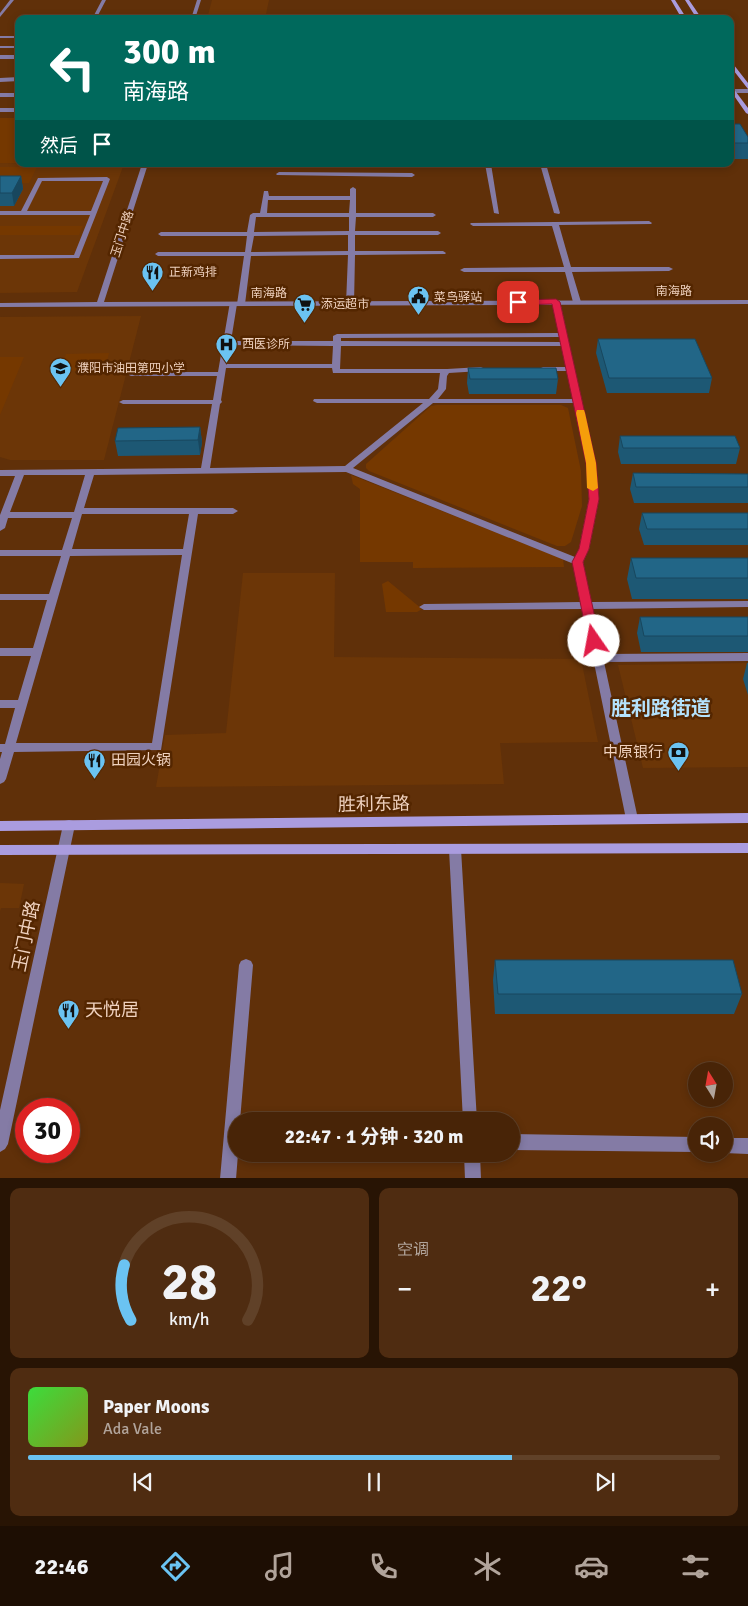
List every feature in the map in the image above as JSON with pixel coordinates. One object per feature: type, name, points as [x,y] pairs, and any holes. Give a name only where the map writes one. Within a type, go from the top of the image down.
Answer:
[{"type":"main road","points":[[673,0],[682,15]]},
{"type":"main road","points":[[687,0],[697,15]]},
{"type":"main road","points":[[734,68],[748,87]]},
{"type":"main road","points":[[734,93],[748,112]]},
{"type":"main road","name":"胜利东路","points":[[0,826],[748,818]]},
{"type":"main road","points":[[0,850],[748,848]]},
{"type":"street","points":[[0,16],[12,0]]},
{"type":"street","points":[[96,15],[104,0]]},
{"type":"street","points":[[194,15],[199,0]]},
{"type":"street","points":[[0,37],[15,37]]},
{"type":"street","points":[[0,48],[15,47]]},
{"type":"street","points":[[0,57],[15,57]]},
{"type":"street","points":[[0,80],[15,79]]},
{"type":"street","points":[[734,89],[748,91]]},
{"type":"street","points":[[0,95],[15,95]]},
{"type":"street","points":[[0,110],[15,110]]},
{"type":"street","name":"玉门中路","points":[[100,304],[144,167]]},
{"type":"street","points":[[488,167],[496,214]]},
{"type":"street","points":[[544,167],[557,213]]},
{"type":"street","points":[[279,174],[412,175]]},
{"type":"street","points":[[0,257],[77,257],[107,179],[40,179],[23,213]]},
{"type":"street","points":[[350,304],[353,189]]},
{"type":"street","points":[[263,215],[266,195],[353,198]]},
{"type":"street","points":[[0,213],[94,213]]},
{"type":"street","points":[[205,470],[227,343],[249,253],[253,215],[433,215]]},
{"type":"street","points":[[473,224],[649,224]]},
{"type":"street","points":[[555,224],[577,302]]},
{"type":"street","points":[[160,234],[438,233]]},
{"type":"street","points":[[158,254],[443,253]]},
{"type":"street","points":[[464,270],[669,269]]},
{"type":"street","points":[[556,302],[591,463],[594,499],[584,549],[578,562],[632,819]]},
{"type":"street","name":"南海路","points":[[0,305],[748,302]]},
{"type":"street","points":[[492,369],[336,371],[337,336],[564,339]]},
{"type":"street","points":[[227,343],[337,344]]},
{"type":"street","points":[[131,374],[336,366]]},
{"type":"street","points":[[531,369],[571,369]]},
{"type":"street","points":[[347,469],[431,401],[442,389],[443,375],[448,371]]},
{"type":"street","points":[[317,401],[578,402]]},
{"type":"street","points":[[123,402],[218,402]]},
{"type":"street","points":[[202,435],[212,435]]},
{"type":"street","points":[[0,473],[347,469],[578,562]]},
{"type":"street","points":[[0,528],[20,472]]},
{"type":"street","points":[[0,780],[4,748],[22,704],[90,472]]},
{"type":"street","points":[[5,515],[194,510],[233,511]]},
{"type":"street","points":[[4,748],[157,747],[194,510]]},
{"type":"street","points":[[0,553],[188,552]]},
{"type":"street","points":[[0,597],[53,597]]},
{"type":"street","points":[[424,607],[748,604]]},
{"type":"street","points":[[0,652],[37,652]]},
{"type":"street","points":[[598,658],[748,657]]},
{"type":"street","points":[[0,704],[22,704]]},
{"type":"street","name":"玉门中路","points":[[0,1144],[69,825]]},
{"type":"street","points":[[456,848],[470,1112]]},
{"type":"street","points":[[228,1178],[246,965]]},
{"type":"street","points":[[520,1142],[688,1145]]},
{"type":"street","points":[[733,1146],[748,1146]]},
{"type":"street","points":[[472,1162],[473,1178]]},
{"type":"shaded area","points":[[212,0],[269,0],[266,15],[208,15]]},
{"type":"shaded area","points":[[0,118],[15,118],[15,163],[0,163]]},
{"type":"shaded area","points":[[0,163],[15,163],[15,167],[123,167],[77,292],[0,293]]},
{"type":"shaded area","points":[[0,167],[37,167],[29,183],[0,183]]},
{"type":"shaded area","points":[[0,226],[83,226],[79,235],[0,235]]},
{"type":"shaded area","name":"濮阳市油田第四小学","points":[[141,316],[104,460],[10,460],[0,457],[0,317]]},
{"type":"shaded area","points":[[109,353],[105,370],[60,371],[66,354]]},
{"type":"shaded area","points":[[0,357],[24,357],[0,415]]},
{"type":"shaded area","points":[[561,405],[568,408],[581,471],[582,506],[571,542],[565,546],[557,546],[369,471],[366,468],[366,464],[431,406]]},
{"type":"shaded area","points":[[351,475],[563,559],[564,567],[413,568],[413,562],[360,562],[360,489],[353,484]]},
{"type":"shaded area","points":[[243,573],[335,573],[334,657],[581,659],[598,742],[500,743],[504,784],[156,787],[165,735],[226,733]]},
{"type":"shaded area","points":[[388,581],[422,609],[417,612],[386,612],[382,584]]},
{"type":"shaded area","points":[[748,663],[748,767],[643,768],[618,665]]},
{"type":"shaded area","points":[[0,883],[24,884],[19,908],[1,908],[0,911]]},
{"type":"building","points":[[734,124],[740,124],[748,137],[748,143],[734,143]]},
{"type":"building","points":[[0,176],[21,176],[12,193],[0,193]]},
{"type":"building","points":[[598,339],[695,339],[712,378],[609,378]]},
{"type":"building","points":[[468,368],[556,368],[558,379],[470,379]]},
{"type":"building","points":[[200,427],[198,440],[115,441],[118,428]]},
{"type":"building","points":[[620,436],[735,436],[740,448],[623,448]]},
{"type":"building","points":[[633,473],[748,474],[748,487],[636,487]]},
{"type":"building","points":[[642,513],[748,513],[748,529],[647,529]]},
{"type":"building","points":[[631,558],[748,558],[748,578],[636,578]]},
{"type":"building","points":[[640,617],[748,617],[748,636],[644,636]]},
{"type":"building","points":[[495,960],[733,960],[742,994],[498,994]]},
{"type":"slow traffic","points":[[581,413],[591,463],[593,488]]},
{"type":"place","name":"正新鸡排","points":[[153,291]]},
{"type":"place","name":"菜鸟驿站","points":[[418,316]]},
{"type":"place","name":"添运超市","points":[[305,323]]},
{"type":"place","name":"西医诊所","points":[[226,363]]},
{"type":"place","name":"濮阳市油田第四小学","points":[[61,387]]},
{"type":"place","name":"中原银行","points":[[679,771]]},
{"type":"place","name":"田园火锅","points":[[95,779]]},
{"type":"place","name":"天悦居","points":[[69,1029]]},
{"type":"district","name":"胜利路街道","points":[[661,708]]},
{"type":"route","points":[[518,302],[556,302],[591,463],[594,499],[584,549],[578,562],[594,641]]}]
